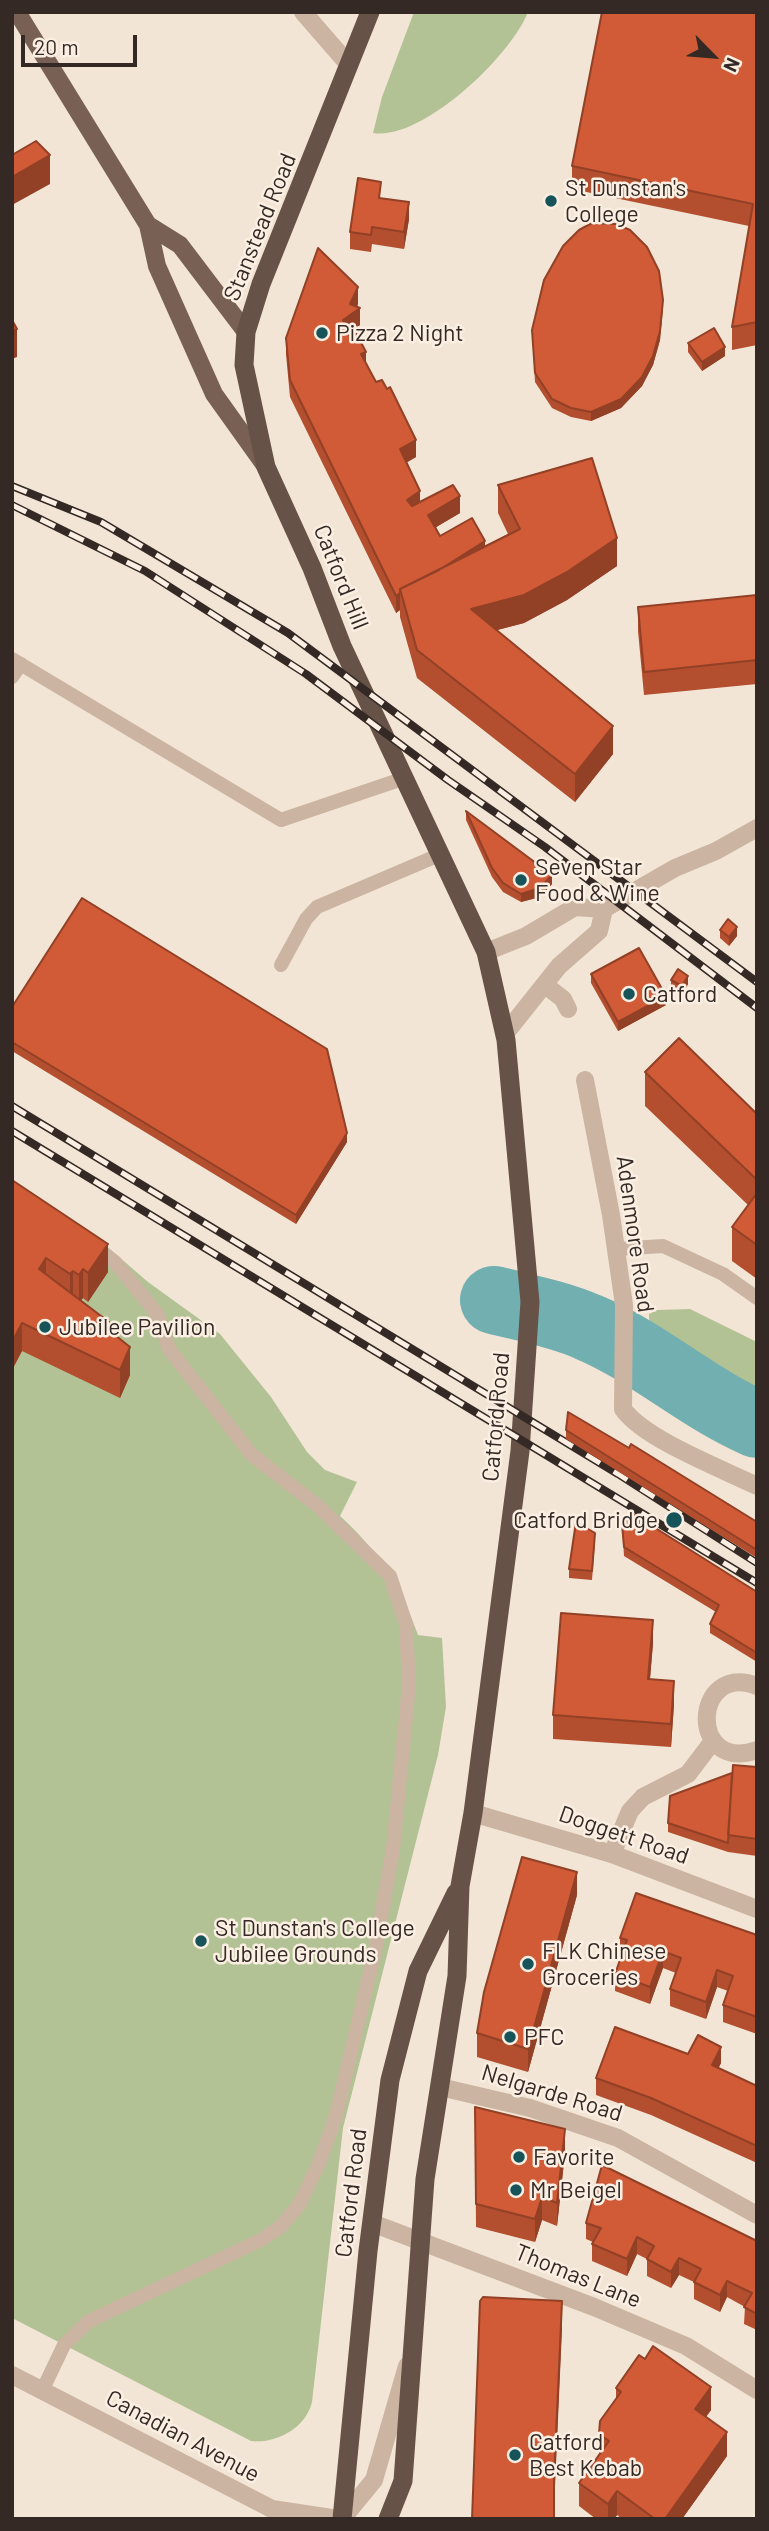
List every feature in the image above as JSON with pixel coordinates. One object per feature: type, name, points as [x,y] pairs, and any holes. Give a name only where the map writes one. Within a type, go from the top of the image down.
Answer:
[{"type":"highway","name":"Stanstead Road","points":[[266,467],[244,365],[246,332],[261,284],[370,12]]},
{"type":"highway","name":"Catford Hill","points":[[266,467],[312,568],[338,636],[486,952]]},
{"type":"highway","name":"Catford Road","points":[[388,2519],[403,2481],[425,2179],[457,1976],[460,1886],[473,1813],[520,1451],[530,1302],[505,1037],[486,952]]},
{"type":"highway","name":"Catford Road","points":[[340,2519],[390,2080],[418,1970],[460,1886]]},
{"type":"main road","name":"Catford Hill","points":[[17,12],[148,225],[157,266],[214,394],[266,467]]},
{"type":"main road","name":"Catford Hill","points":[[148,225],[180,246],[246,332]]},
{"type":"street","points":[[303,12],[349,65]]},
{"type":"street","points":[[486,952],[526,936],[575,907],[604,909],[675,868],[716,851],[757,828]]},
{"type":"street","points":[[505,1037],[559,967],[599,931],[604,909]]},
{"type":"street","points":[[545,985],[563,999],[568,1009]]},
{"type":"street","name":"Adenmore Road","points":[[585,1080],[624,1305],[623,1409],[632,1421],[685,1451],[757,1486]]},
{"type":"street","points":[[757,1686],[735,1682],[714,1695],[705,1718],[713,1741],[734,1754],[757,1750]]},
{"type":"street","points":[[612,1854],[629,1811],[643,1797],[688,1774],[713,1741]]},
{"type":"street","name":"Doggett Road","points":[[473,1813],[612,1854],[757,1909]]},
{"type":"street","name":"Nelgarde Road","points":[[440,2087],[530,2108],[618,2138],[757,2215]]},
{"type":"street","name":"Thomas Lane","points":[[372,2223],[594,2306],[686,2346],[757,2390]]},
{"type":"street","points":[[340,2519],[374,2480],[413,2346]]},
{"type":"street","name":"Canadian Avenue","points":[[12,2375],[272,2509],[340,2519]]},
{"type":"lane","points":[[12,677],[16,662],[281,820],[405,778]]},
{"type":"lane","points":[[281,965],[306,919],[317,907],[439,855]]},
{"type":"lane","points":[[42,2391],[64,2345],[89,2321],[261,2240],[280,2227],[299,2206],[319,2163],[336,2116],[375,1951],[393,1849],[409,1685],[406,1624],[390,1576],[318,1506],[252,1455],[169,1349],[158,1315],[115,1262],[85,1239]]},
{"type":"lane","points":[[616,1249],[663,1246],[723,1273],[757,1298]]},
{"type":"green space","points":[[414,12],[528,12],[504,51],[463,92],[416,124],[393,132],[373,133],[382,97]]},
{"type":"green space","name":"St Dunstan's College Jubilee Grounds","points":[[12,1181],[89,1231],[148,1282],[220,1334],[271,1397],[307,1452],[325,1470],[357,1482],[340,1516],[366,1542],[387,1571],[418,1635],[442,1638],[446,1707],[438,1755],[343,2128],[312,2402],[297,2427],[270,2440],[251,2441],[12,2318]]},
{"type":"green space","points":[[690,1309],[757,1342],[757,1393],[676,1352],[650,1344],[649,1314],[657,1310]]},
{"type":"building","points":[[602,12],[757,12],[757,322],[732,327],[753,204],[572,166]]},
{"type":"building","points":[[36,141],[50,155],[12,177],[12,155]]},
{"type":"building","points":[[358,178],[381,182],[379,198],[409,202],[404,232],[372,227],[371,235],[350,232]]},
{"type":"building","points":[[592,223],[616,224],[630,230],[647,247],[659,271],[663,300],[660,331],[653,356],[642,377],[621,399],[591,412],[571,408],[552,399],[535,373],[532,330],[544,280],[563,246],[579,230]]},
{"type":"building","points":[[318,248],[358,287],[350,304],[360,308],[343,320],[349,333],[354,329],[366,352],[361,354],[376,382],[382,380],[387,389],[390,387],[416,440],[400,449],[420,491],[407,500],[412,506],[453,485],[460,496],[428,515],[440,536],[472,518],[485,541],[439,570],[400,589],[396,596],[290,380],[286,338]]},
{"type":"building","points":[[714,328],[725,347],[702,362],[688,343]]},
{"type":"building","points":[[592,458],[617,538],[567,572],[524,595],[471,609],[613,726],[575,774],[417,650],[400,589],[520,529],[498,485]]},
{"type":"building","points":[[757,595],[757,660],[644,672],[638,607]]},
{"type":"building","points":[[466,811],[552,875],[540,888],[521,894],[503,883],[492,868]]},
{"type":"building","points":[[82,898],[327,1049],[347,1133],[296,1215],[12,1042],[12,1007]]},
{"type":"building","points":[[728,919],[737,927],[729,937],[720,930]]},
{"type":"building","name":"Catford","points":[[639,948],[666,996],[618,1022],[591,974]]},
{"type":"building","points":[[678,969],[688,976],[682,986],[671,980]]},
{"type":"building","points":[[679,1038],[757,1114],[757,1180],[645,1072]]},
{"type":"building","points":[[12,1180],[108,1244],[88,1273],[83,1269],[79,1275],[73,1271],[70,1274],[46,1258],[39,1269],[113,1325],[110,1331],[130,1347],[120,1370],[22,1323],[12,1342]]},
{"type":"building","points":[[757,1193],[757,1245],[732,1227]]},
{"type":"building","points":[[568,1412],[629,1448],[631,1444],[757,1522],[757,1550],[566,1430]]},
{"type":"building","points":[[630,1512],[757,1592],[757,1653],[710,1624],[719,1605],[624,1547],[622,1524]]},
{"type":"building","points":[[576,1522],[595,1533],[592,1571],[569,1569]]},
{"type":"building","points":[[561,1613],[653,1620],[648,1679],[674,1681],[671,1724],[553,1715]]},
{"type":"building","points":[[733,1765],[757,1767],[757,1839],[728,1835]]},
{"type":"building","points":[[732,1773],[728,1843],[668,1823],[670,1796]]},
{"type":"building","points":[[522,1857],[577,1872],[528,2049],[477,2033],[484,1992]]},
{"type":"building","points":[[636,1893],[757,1935],[757,2017],[723,2005],[733,1976],[717,1970],[706,2002],[670,1989],[681,1958],[663,1951],[650,1987],[615,1974],[627,1940],[620,1938]]},
{"type":"building","points":[[615,2027],[688,2054],[698,2035],[721,2047],[712,2065],[757,2086],[757,2146],[651,2098],[596,2078]]},
{"type":"building","points":[[475,2107],[565,2129],[557,2203],[542,2197],[535,2219],[476,2204]]},
{"type":"building","points":[[602,2165],[757,2241],[757,2314],[744,2307],[752,2293],[727,2281],[720,2295],[694,2282],[701,2269],[679,2258],[671,2272],[647,2259],[654,2246],[637,2237],[627,2259],[592,2244],[601,2228],[586,2223]]},
{"type":"building","points":[[483,2297],[562,2301],[554,2519],[472,2519],[480,2301]]},
{"type":"building","points":[[653,2346],[711,2387],[695,2409],[727,2432],[665,2519],[655,2519],[617,2491],[608,2504],[579,2483],[609,2441],[599,2434],[600,2421],[621,2392],[616,2388],[639,2355],[645,2359]]},
{"type":"waterway","points":[[494,1300],[565,1318],[610,1337],[714,1401],[757,1424]]},
{"type":"railway","points":[[12,486],[101,522],[288,633],[757,982]]},
{"type":"railway","points":[[12,505],[145,571],[306,674],[448,780],[545,847],[757,1008]]},
{"type":"railway","points":[[12,1106],[618,1474],[757,1563]]},
{"type":"railway","points":[[12,1131],[757,1583]]},
{"type":"place","name":"St Dunstan's College","points":[[551,201]]},
{"type":"place","name":"Pizza 2 Night","points":[[322,333]]},
{"type":"place","name":"Seven Star Food & Wine","points":[[521,880]]},
{"type":"place","name":"Catford","points":[[629,994]]},
{"type":"place","name":"Jubilee Pavilion","points":[[45,1327]]},
{"type":"place","name":"Catford Bridge","points":[[674,1520]]},
{"type":"place","name":"St Dunstan's College Jubilee Grounds","points":[[201,1941]]},
{"type":"place","name":"FLK Chinese Groceries","points":[[528,1964]]},
{"type":"place","name":"PFC","points":[[510,2037]]},
{"type":"place","name":"Favorite","points":[[519,2157]]},
{"type":"place","name":"Mr Beigel","points":[[516,2190]]},
{"type":"place","name":"Catford Best Kebab","points":[[515,2455]]}]
